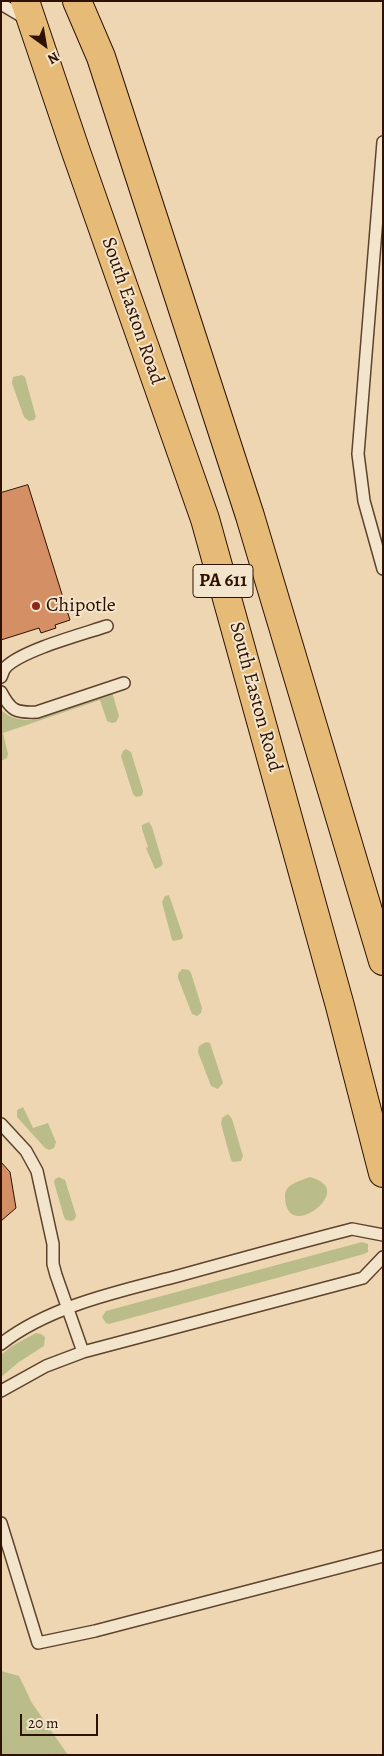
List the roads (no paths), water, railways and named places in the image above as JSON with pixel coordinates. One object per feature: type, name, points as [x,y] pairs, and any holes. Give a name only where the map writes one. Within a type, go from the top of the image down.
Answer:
[{"type":"highway","name":"PA 611","points":[[77,1],[102,57],[250,516],[383,961]]},
{"type":"highway","name":"South Easton Road","points":[[29,12],[205,519],[340,1006],[383,1173]]},
{"type":"lane","points":[[1,4],[29,12]]},
{"type":"lane","points":[[383,142],[358,454],[364,501],[383,569]]},
{"type":"lane","points":[[1,677],[4,668],[14,660],[30,652],[107,626]]},
{"type":"lane","points":[[1,692],[8,705],[16,710],[37,712],[124,684]]},
{"type":"lane","points":[[1,1124],[26,1151],[36,1171],[53,1244],[53,1264],[83,1352]]},
{"type":"lane","points":[[1,1344],[45,1318],[99,1297],[352,1229],[383,1235]]},
{"type":"lane","points":[[1,1391],[46,1366],[83,1352],[362,1278],[383,1257]]},
{"type":"lane","points":[[1,1523],[38,1643],[95,1631],[383,1556]]},
{"type":"place","name":"Chipotle","points":[[36,606]]}]
